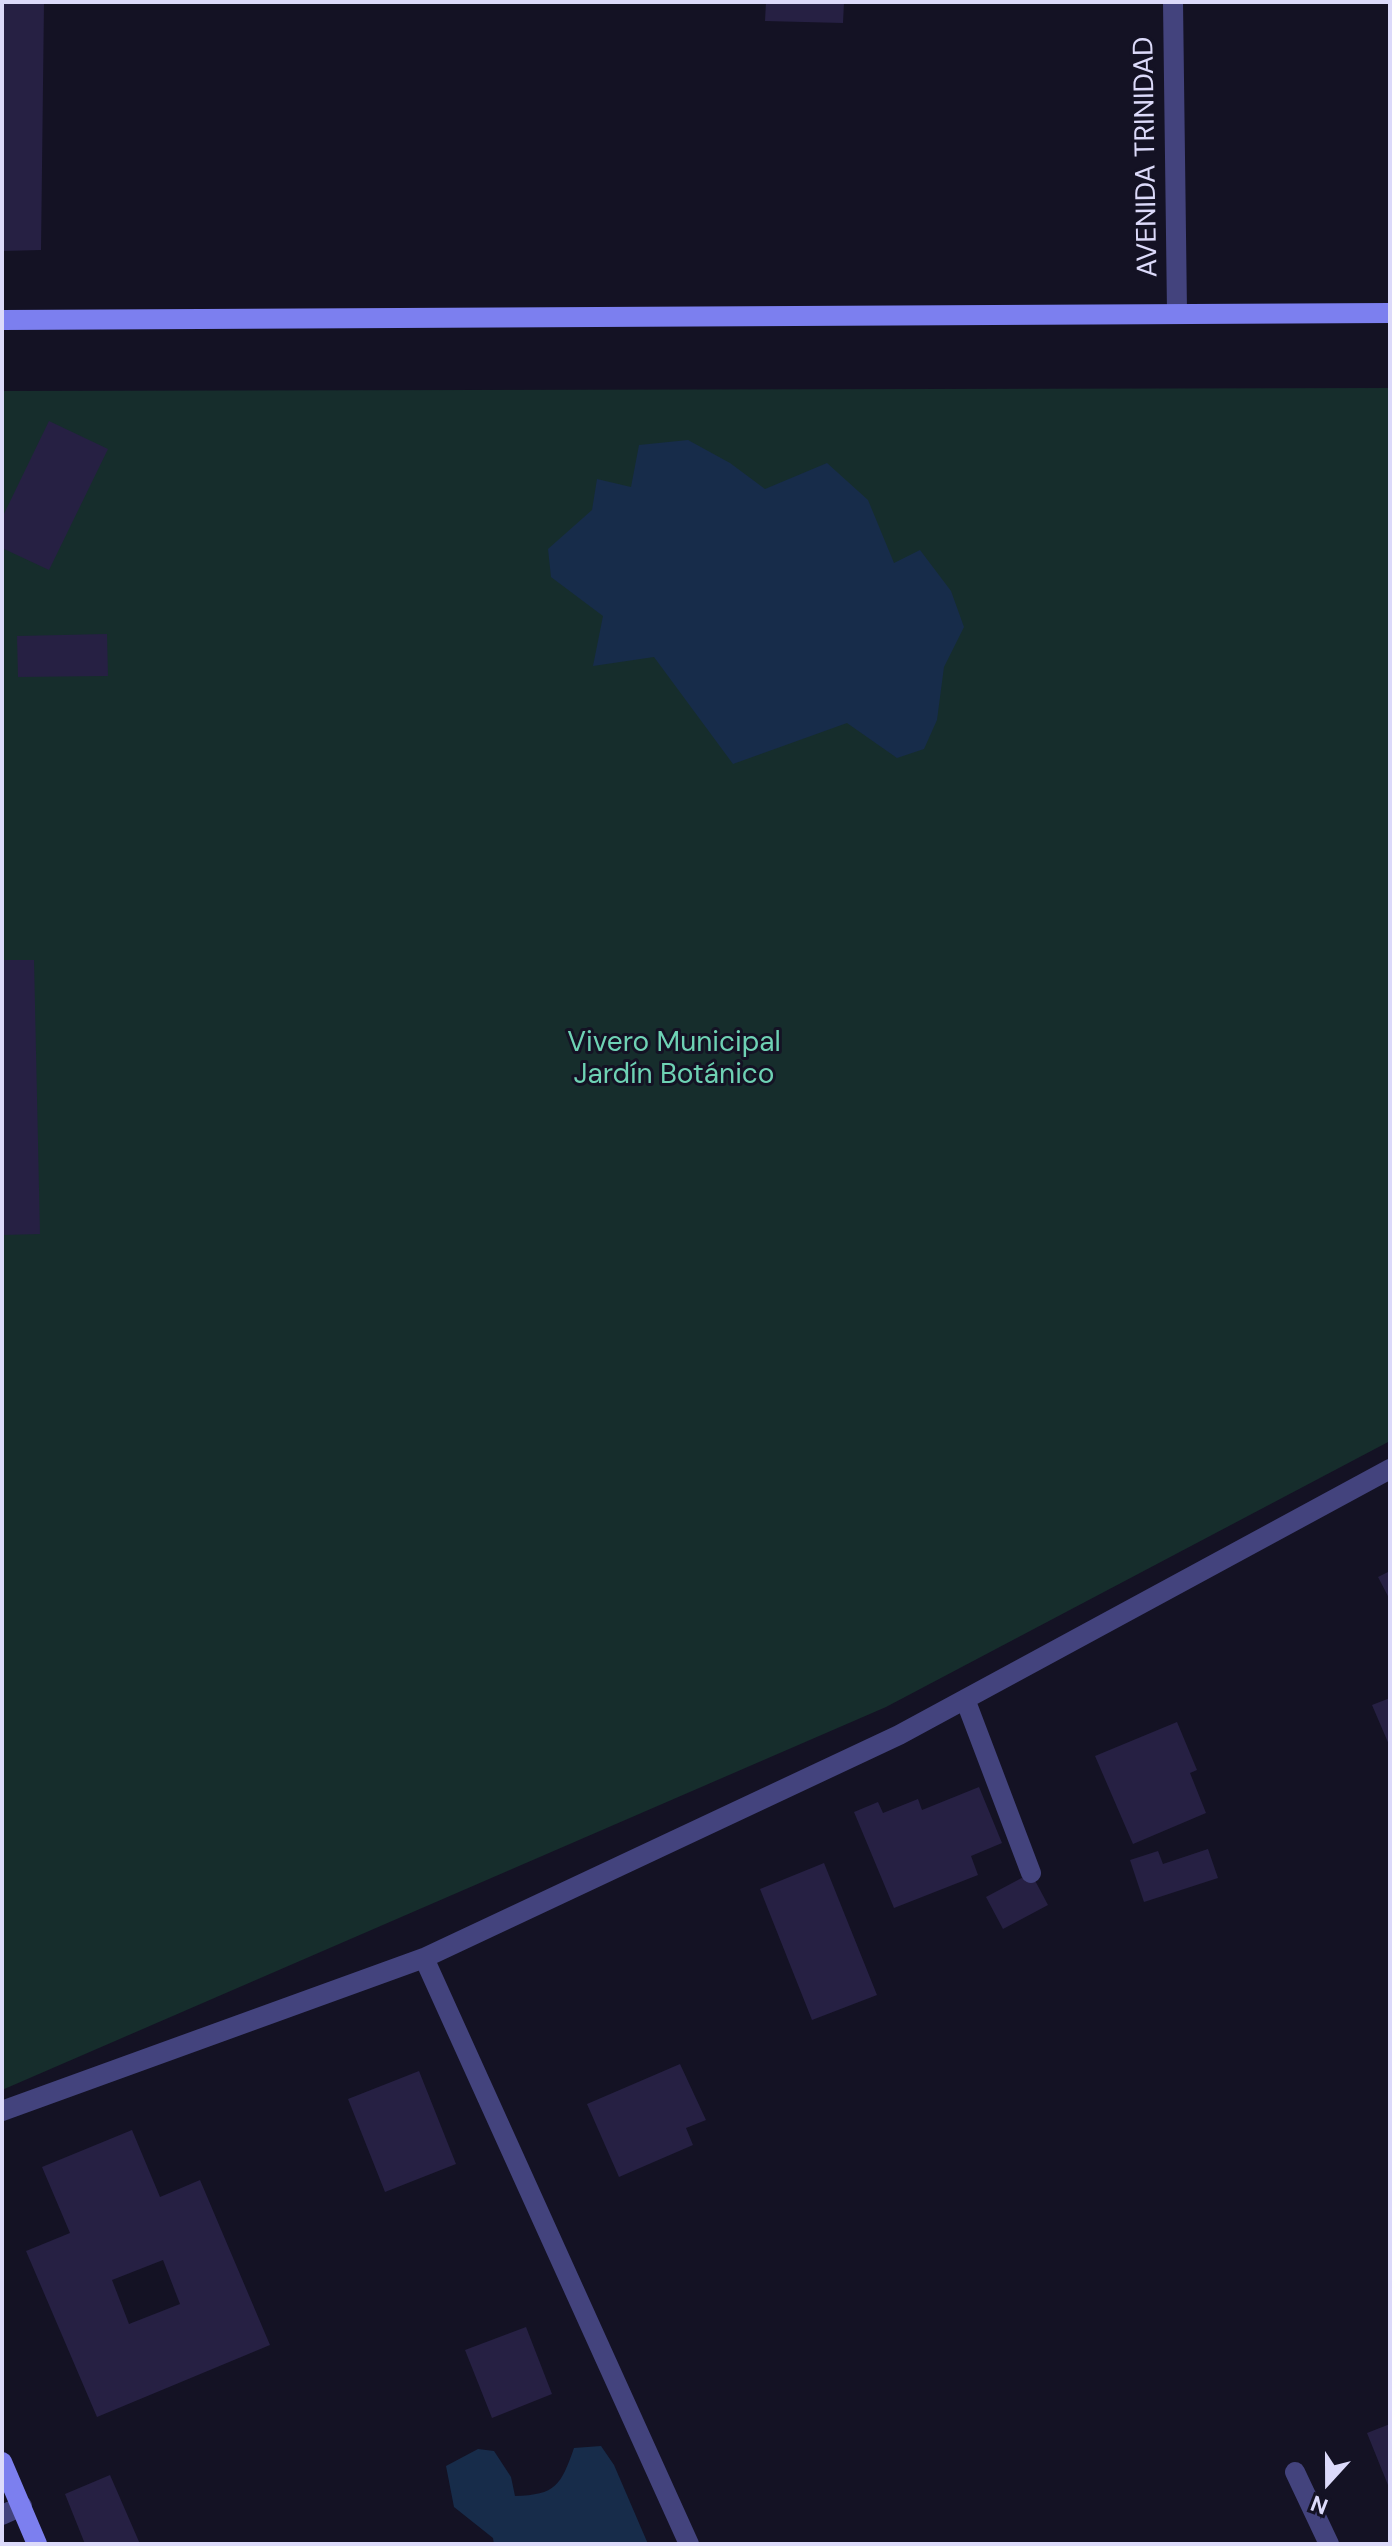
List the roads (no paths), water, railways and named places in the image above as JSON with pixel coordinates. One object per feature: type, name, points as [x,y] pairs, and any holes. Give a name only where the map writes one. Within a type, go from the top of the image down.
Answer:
[{"type":"street","name":"AVENIDA TRINIDAD","points":[[1173,2],[1177,312]]},
{"type":"street","points":[[2,320],[1390,313]]},
{"type":"street","points":[[2,2111],[424,1958],[899,1735],[1390,1469]]},
{"type":"street","points":[[965,1699],[1031,1873]]},
{"type":"street","points":[[424,1958],[689,2544]]},
{"type":"street","points":[[2,2462],[37,2544]]},
{"type":"street","points":[[1295,2472],[1329,2544]]},
{"type":"street","points":[[2,2515],[22,2506]]},
{"type":"water","points":[[688,440],[730,463],[765,489],[827,463],[868,500],[894,563],[920,550],[951,591],[964,627],[944,667],[937,720],[924,749],[897,758],[847,723],[733,764],[654,657],[593,666],[603,616],[551,577],[548,549],[592,510],[597,479],[631,487],[639,445]]},
{"type":"water","points":[[601,2446],[614,2465],[648,2544],[494,2544],[493,2538],[454,2507],[446,2466],[478,2449],[494,2451],[511,2477],[515,2496],[540,2493],[555,2486],[574,2448]]},
{"type":"park label","name":"Vivero Municipal Jardín Botánico","points":[[674,1060]]}]
